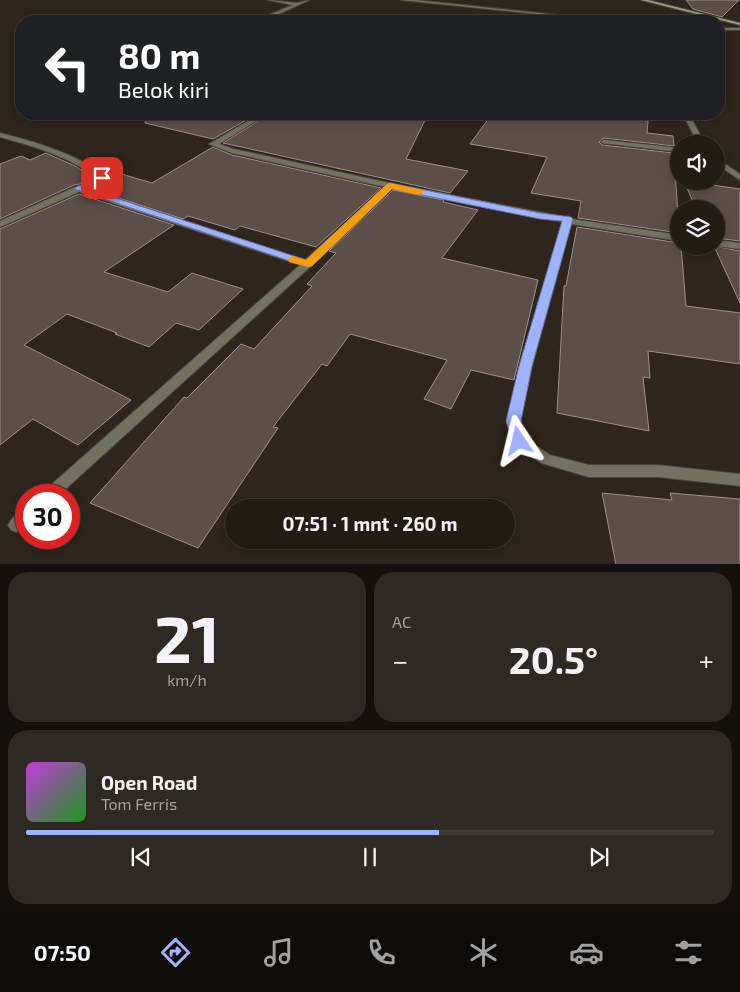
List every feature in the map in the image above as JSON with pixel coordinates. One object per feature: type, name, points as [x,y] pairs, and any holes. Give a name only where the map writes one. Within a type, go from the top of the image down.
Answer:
[{"type":"street","points":[[270,0],[298,4]]},
{"type":"street","points":[[273,15],[307,0]]},
{"type":"street","points":[[403,0],[534,15]]},
{"type":"street","points":[[643,0],[704,15]]},
{"type":"street","points":[[725,20],[740,24]]},
{"type":"street","points":[[725,29],[740,29]]},
{"type":"street","points":[[254,120],[213,144],[232,151],[390,186],[540,216],[670,236]]},
{"type":"street","points":[[689,120],[697,135]]},
{"type":"street","points":[[0,135],[14,138],[83,166],[98,173],[102,178],[101,183],[95,187],[78,189],[0,224]]},
{"type":"street","points":[[604,142],[670,149]]},
{"type":"street","points":[[725,167],[740,178]]},
{"type":"street","points":[[61,484],[183,373],[308,264],[390,186]]},
{"type":"street","points":[[78,189],[308,264]]},
{"type":"street","points":[[568,219],[526,366],[514,421],[519,441],[546,459],[589,471],[658,471],[740,480]]},
{"type":"street","points":[[725,244],[740,246]]},
{"type":"building","points":[[686,0],[739,0],[724,15],[715,15],[693,9]]},
{"type":"building","points":[[145,120],[246,120],[213,139],[145,123]]},
{"type":"building","points":[[259,120],[425,120],[406,159],[468,171],[450,193],[223,143]]},
{"type":"building","points":[[488,120],[648,121],[647,133],[670,136],[670,146],[604,138],[599,142],[602,145],[670,153],[670,190],[676,190],[677,200],[670,200],[670,232],[578,218],[581,201],[531,193],[547,157],[470,144]]},
{"type":"building","points":[[213,147],[232,155],[381,188],[316,247],[240,226],[235,230],[188,216],[183,219],[94,190],[102,187],[108,178],[94,166],[152,183]]},
{"type":"building","points":[[46,153],[75,166],[95,179],[91,182],[74,185],[0,219],[0,164],[21,156],[30,160]]},
{"type":"building","points":[[725,187],[740,189],[740,241],[725,239],[725,200],[692,200],[688,190],[725,190]]},
{"type":"building","points":[[393,190],[444,200],[443,202],[478,210],[442,258],[538,280],[514,380],[471,370],[451,409],[424,399],[447,360],[350,334],[327,366],[322,364],[273,427],[278,428],[231,499],[225,499],[225,508],[198,548],[90,503],[184,397],[187,398],[241,344],[254,349],[312,286],[307,284],[336,253],[329,251]]},
{"type":"building","points":[[79,194],[174,225],[104,272],[168,292],[192,273],[243,289],[199,330],[176,323],[149,347],[67,314],[24,345],[131,400],[78,445],[33,419],[0,445],[0,229]]},
{"type":"building","points":[[577,227],[670,242],[670,255],[682,255],[686,306],[740,313],[740,364],[648,351],[650,378],[643,377],[649,431],[557,413],[564,286],[566,286]]},
{"type":"building","points":[[725,248],[740,251],[740,303],[718,255],[725,255]]},
{"type":"building","points":[[602,493],[672,500],[670,493],[740,499],[740,564],[616,564]]},
{"type":"slow traffic","points":[[293,259],[308,264],[390,186],[419,192]]},
{"type":"route","points":[[102,178],[101,183],[95,187],[78,189],[308,264],[390,186],[540,216],[568,219],[540,311],[526,366],[514,421],[519,441]]}]
